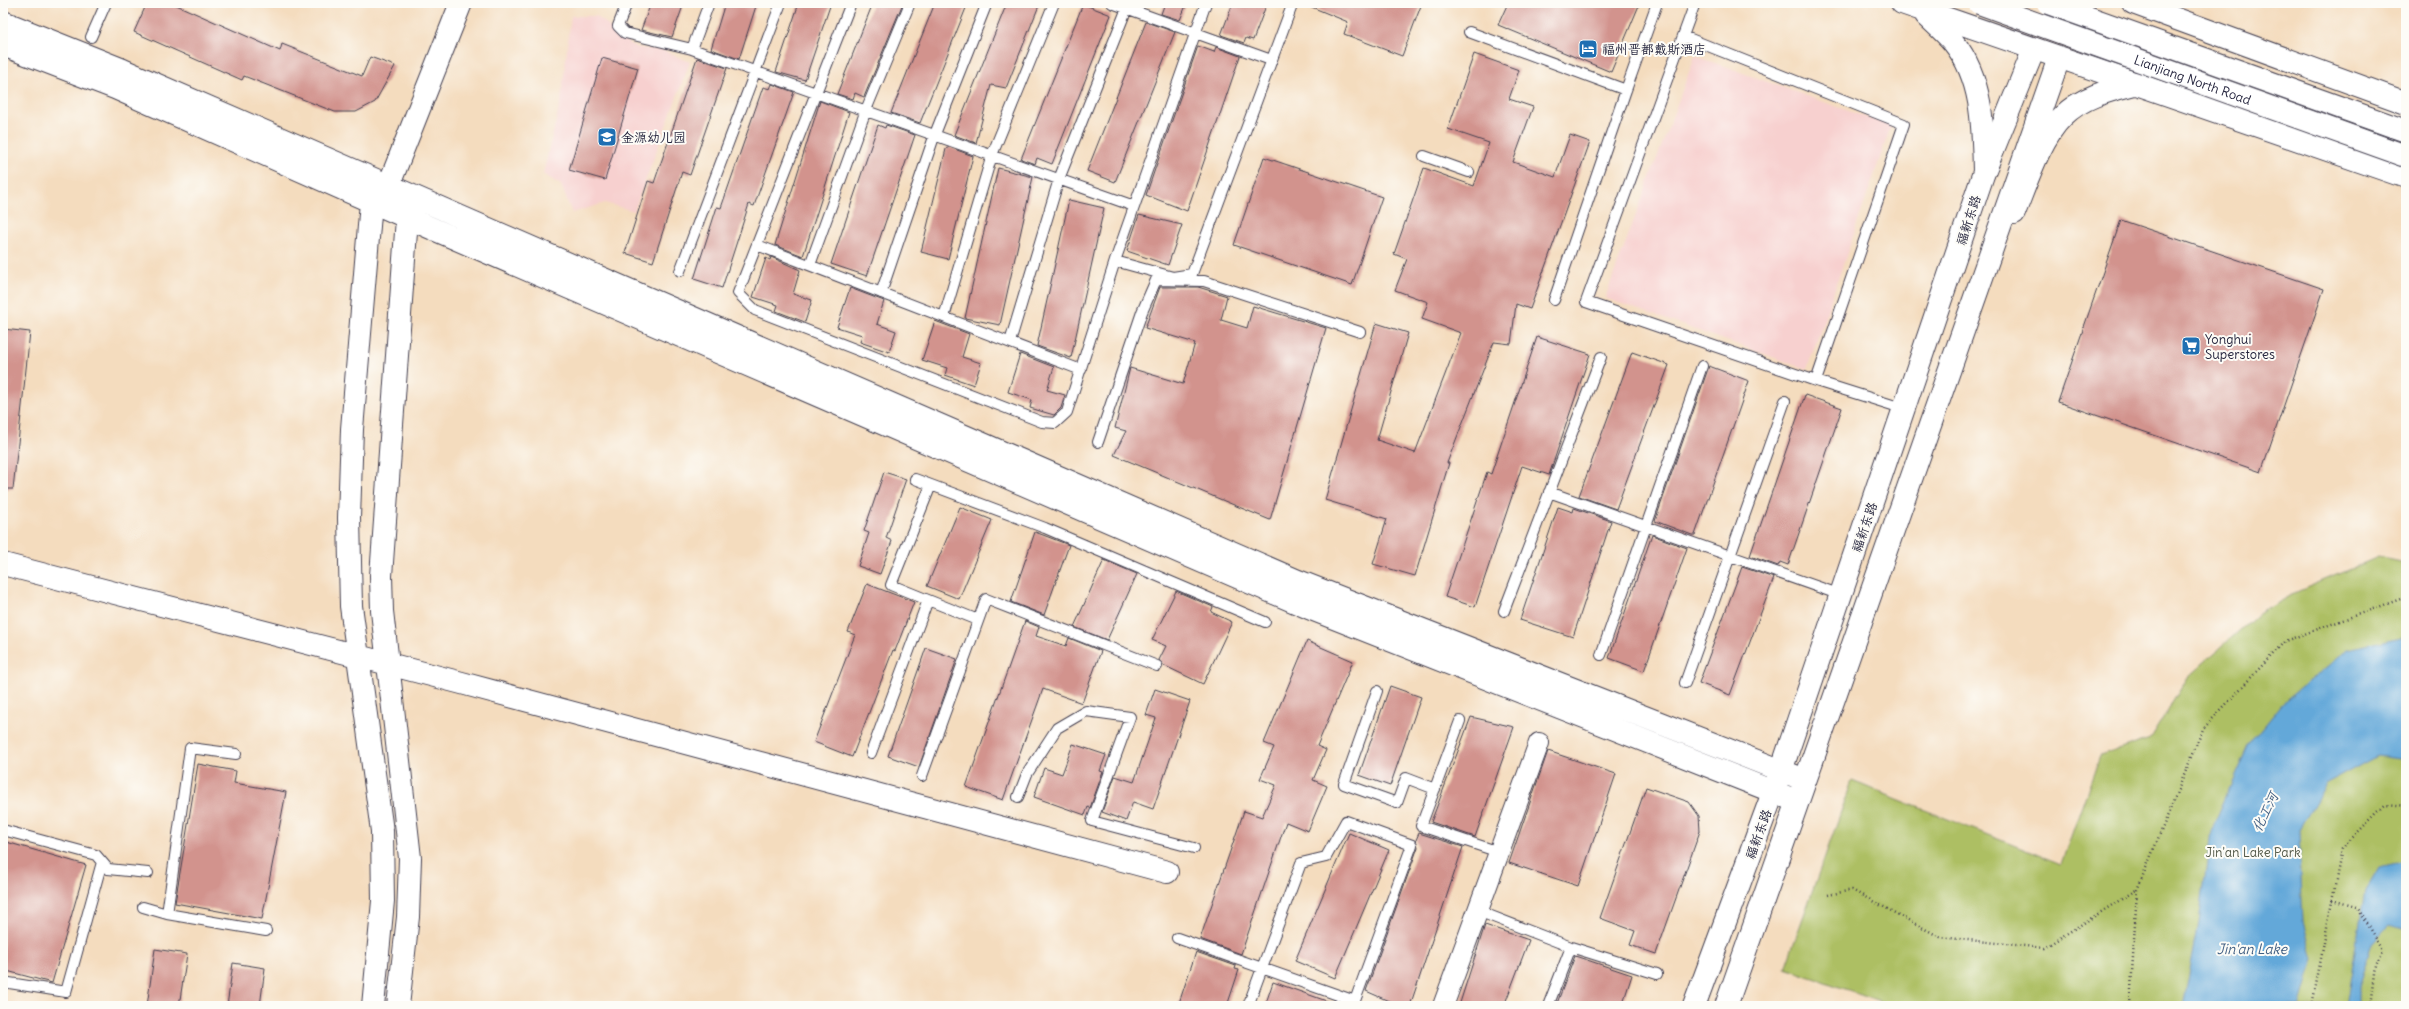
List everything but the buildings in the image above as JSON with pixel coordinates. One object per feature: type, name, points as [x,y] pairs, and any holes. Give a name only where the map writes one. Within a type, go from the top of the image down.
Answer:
[{"type":"main road","points":[[373,1006],[384,865],[382,831],[351,606],[350,478],[371,202],[388,187],[460,3]]},
{"type":"main road","name":"Lianjiang North Road","points":[[1979,3],[2406,156]]},
{"type":"main road","name":"福新东路","points":[[1726,1006],[2079,3]]},
{"type":"main road","points":[[2133,3],[2158,8],[2406,102]]},
{"type":"main road","points":[[1911,6],[2406,176]]},
{"type":"main road","points":[[1911,6],[1954,44],[1970,72],[1980,102],[1983,125],[1984,172]]},
{"type":"main road","name":"Lianjiang North Road","points":[[2049,7],[2406,131]]},
{"type":"main road","name":"福新东路","points":[[1694,1006],[1781,771],[1905,409],[1984,172],[2034,49],[2049,7]]},
{"type":"main road","points":[[3,22],[123,70],[388,187],[1232,551],[1298,581],[1805,780]]},
{"type":"main road","points":[[3,45],[122,91],[407,218],[1314,610],[1797,801]]},
{"type":"main road","points":[[1968,317],[2039,156],[2056,123],[2071,109],[2101,93],[2138,83]]},
{"type":"main road","points":[[388,187],[407,218],[381,576],[382,611],[410,858],[408,917],[398,1006]]},
{"type":"main road","points":[[3,564],[1167,872]]},
{"type":"street","points":[[1443,1006],[1539,743]]},
{"type":"lane","points":[[91,37],[106,3]]},
{"type":"lane","points":[[627,3],[618,26],[625,33],[692,49],[935,134],[1134,206]]},
{"type":"lane","points":[[692,49],[709,3]]},
{"type":"lane","points":[[680,271],[781,3]]},
{"type":"lane","points":[[851,3],[738,293],[755,310],[1042,422],[1055,423],[1067,412],[1114,261],[1206,3]]},
{"type":"lane","points":[[810,266],[866,110],[910,3]]},
{"type":"lane","points":[[881,293],[935,134],[987,3]]},
{"type":"lane","points":[[944,317],[992,155],[1054,3]]},
{"type":"lane","points":[[1112,3],[1128,6],[1195,33],[1271,60]]},
{"type":"lane","points":[[1114,261],[1173,277],[1192,274],[1293,3]]},
{"type":"lane","points":[[1554,300],[1626,90],[1658,3]]},
{"type":"lane","points":[[1695,3],[1586,302],[1816,381],[1905,409]]},
{"type":"lane","points":[[1010,342],[1059,179],[1128,6]]},
{"type":"lane","points":[[1469,32],[1626,90]]},
{"type":"lane","points":[[1683,36],[1904,124],[1816,381]]},
{"type":"lane","points":[[1424,156],[1469,172]]},
{"type":"lane","points":[[757,245],[1081,370]]},
{"type":"lane","points":[[1098,442],[1142,312],[1156,280],[1204,281],[1360,332]]},
{"type":"lane","points":[[1504,611],[1601,357]]},
{"type":"lane","points":[[1601,654],[1702,366]]},
{"type":"lane","points":[[1685,683],[1786,402]]},
{"type":"lane","points":[[915,479],[1045,528],[1265,622]]},
{"type":"lane","points":[[931,485],[891,585],[978,620]]},
{"type":"lane","points":[[1549,492],[1841,595]]},
{"type":"lane","points":[[922,776],[986,599],[1157,666]]},
{"type":"lane","points":[[871,754],[928,600]]},
{"type":"lane","points":[[1377,691],[1344,784],[1397,803],[1406,778],[1435,789]]},
{"type":"lane","points":[[1018,797],[1027,774],[1057,728],[1086,711],[1130,717],[1092,821],[1194,848]]},
{"type":"lane","points":[[1460,721],[1421,826],[1499,852]]},
{"type":"lane","points":[[167,914],[190,748],[236,754]]},
{"type":"lane","points":[[1177,938],[1263,966],[1354,1003],[1412,845],[1346,822],[1326,857],[1301,863],[1263,966],[1248,1006]]},
{"type":"lane","points":[[3,830],[96,855],[108,869],[148,873]]},
{"type":"lane","points":[[3,982],[66,992],[102,862]]},
{"type":"lane","points":[[143,907],[167,914],[266,931]]},
{"type":"lane","points":[[1478,911],[1571,947],[1657,974]]},
{"type":"lane","points":[[1548,1006],[1571,947]]},
{"type":"path","points":[[2130,1006],[2137,890],[2203,730],[2285,641],[2406,597]]},
{"type":"path","points":[[2312,1006],[2342,848],[2385,805],[2406,807]]},
{"type":"path","points":[[1828,894],[1852,890],[1940,937],[2044,948],[2137,890]]},
{"type":"path","points":[[2332,900],[2356,907],[2382,949],[2376,965],[2371,1006]]},
{"type":"shaded area","name":"金源幼儿园","points":[[571,16],[596,16],[607,24],[616,36],[638,48],[662,50],[690,62],[634,211],[605,203],[572,213],[561,185],[543,174],[561,100]]},
{"type":"shaded area","points":[[1695,56],[1891,126],[1807,369],[1605,298]]},
{"type":"green space","name":"Jin'an Lake Park","points":[[2378,557],[2406,563],[2406,1006],[1894,1006],[1785,968],[1852,781],[2061,864],[2100,756],[2150,739],[2188,677],[2260,612],[2292,594]]},
{"type":"water","name":"Jin'an Lake","points":[[2406,636],[2406,760],[2377,756],[2326,784],[2299,830],[2303,922],[2313,958],[2299,1006],[2183,1006],[2199,923],[2211,831],[2248,746],[2282,704],[2348,649]]},
{"type":"water","points":[[2406,861],[2406,930],[2389,925],[2372,943],[2358,987],[2358,1006],[2346,1006],[2365,891],[2379,867]]},
{"type":"place","name":"福州晋都戴斯酒店","points":[[1588,49]]},
{"type":"place","name":"金源幼儿园","points":[[607,137]]},
{"type":"place","name":"Yonghui Superstores","points":[[2191,346]]},
{"type":"water label","name":"化工河","points":[[2265,812]]}]
